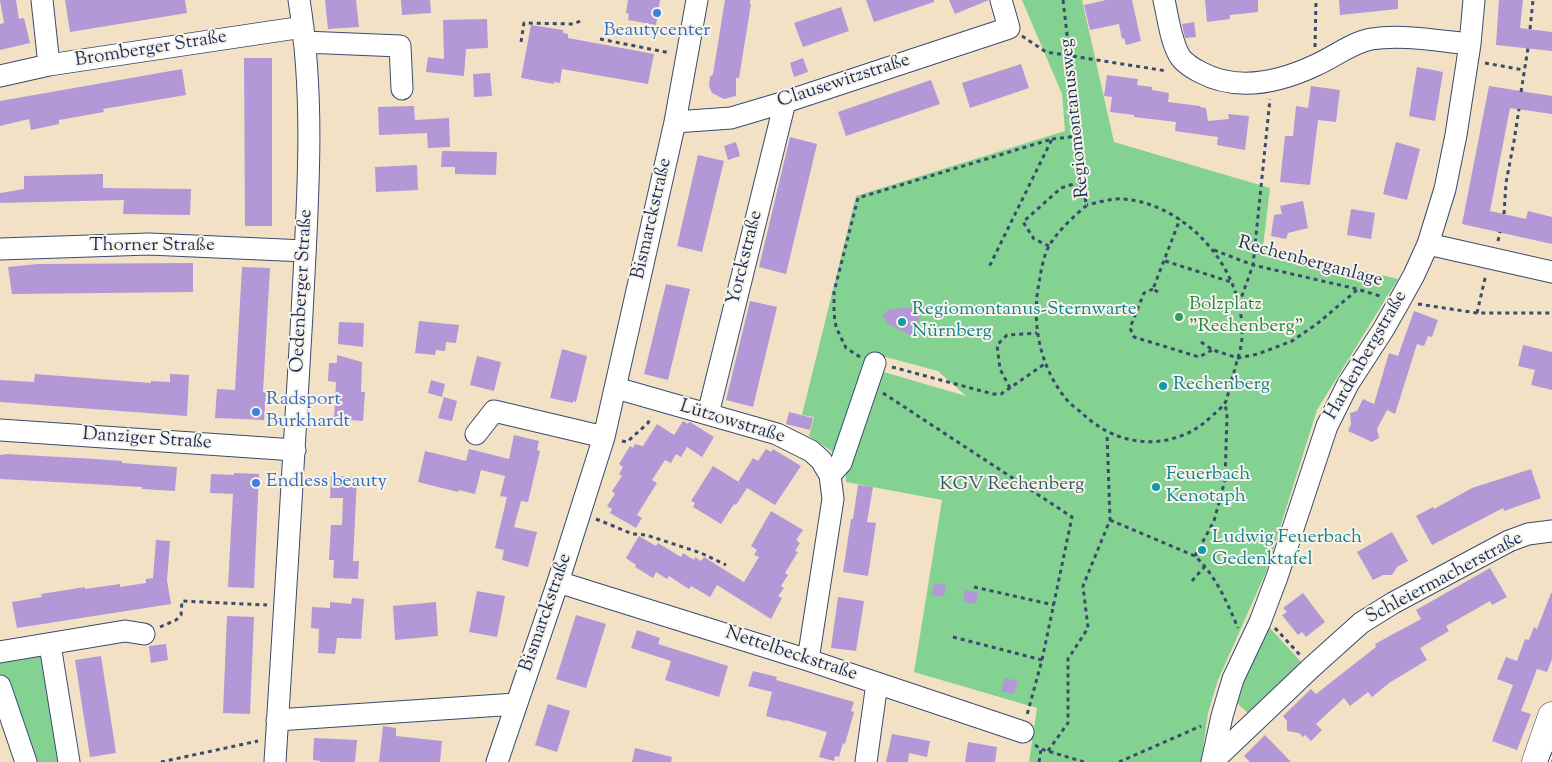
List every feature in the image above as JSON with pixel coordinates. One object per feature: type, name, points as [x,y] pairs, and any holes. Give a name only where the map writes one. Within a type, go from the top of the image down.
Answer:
[{"type":"main road","points":[[1536,762],[1552,716]]},
{"type":"street","points":[[42,0],[49,65]]},
{"type":"street","name":"Oedenberger Straße","points":[[275,762],[295,450],[310,132],[304,35],[299,0]]},
{"type":"street","name":"Bismarckstraße","points":[[497,762],[558,582],[604,437],[675,122],[697,0]]},
{"type":"street","points":[[1001,0],[1009,28]]},
{"type":"street","points":[[1164,0],[1176,46],[1182,59],[1201,73],[1224,81],[1258,83],[1271,81],[1296,73],[1369,40],[1392,37],[1470,44]]},
{"type":"street","name":"Hardenbergstraße","points":[[1212,762],[1233,678],[1260,622],[1277,577],[1327,426],[1348,384],[1383,330],[1414,275],[1428,244],[1445,189],[1456,136],[1470,44],[1474,0]]},
{"type":"street","name":"Clausewitzstraße","points":[[675,122],[731,118],[1009,28]]},
{"type":"street","name":"Bromberger Straße","points":[[0,76],[49,65],[304,35],[400,46],[402,89]]},
{"type":"street","name":"Yorckstraße","points":[[708,414],[785,102]]},
{"type":"street","name":"Thorner Straße","points":[[0,249],[150,244],[305,251]]},
{"type":"street","points":[[1428,244],[1552,272]]},
{"type":"street","points":[[830,475],[841,463],[876,363]]},
{"type":"street","name":"Lützowstraße","points":[[616,388],[777,434],[811,451],[821,460],[830,475],[833,499],[808,660]]},
{"type":"street","points":[[476,434],[494,411],[604,437]]},
{"type":"street","name":"Danziger Straße","points":[[0,430],[295,450]]},
{"type":"street","name":"Schleiermacherstraße","points":[[1212,762],[1361,623],[1393,603],[1508,541],[1528,534],[1552,531]]},
{"type":"street","name":"Nettelbeckstraße","points":[[558,582],[808,660],[1022,732]]},
{"type":"street","points":[[0,652],[125,631],[144,634]]},
{"type":"street","points":[[50,644],[69,762]]},
{"type":"street","points":[[866,762],[877,683]]},
{"type":"street","points":[[0,686],[26,762]]},
{"type":"street","points":[[277,728],[516,704]]},
{"type":"path","name":"Regiomontanusweg","points":[[1063,0],[1079,136],[1078,167],[1080,182],[1087,205],[1071,219],[1049,246],[1036,298],[1037,333],[1050,373],[1067,400],[1107,433]]},
{"type":"path","points":[[1316,0],[1314,57],[1317,64]]},
{"type":"path","points":[[1530,29],[1533,0]]},
{"type":"path","points":[[521,42],[524,23],[574,24],[582,20]]},
{"type":"path","points":[[1009,28],[1046,52],[1167,71],[1182,59]]},
{"type":"path","points":[[600,39],[687,56]]},
{"type":"path","points":[[1521,92],[1528,48]]},
{"type":"path","points":[[1499,66],[1524,70]]},
{"type":"path","points":[[1239,305],[1253,265],[1271,81]]},
{"type":"path","points":[[1504,214],[1506,183],[1519,109]]},
{"type":"path","points":[[1046,363],[1001,394],[993,394],[864,360],[846,348],[836,327],[834,292],[858,198],[1052,139],[1079,136]]},
{"type":"path","points":[[989,267],[1052,139]]},
{"type":"path","points":[[1049,246],[1034,239],[1023,222],[1061,188],[1080,182]]},
{"type":"path","points":[[1087,205],[1123,198],[1153,205],[1180,219],[1190,226],[1214,250],[1231,282],[1239,305],[1242,332],[1238,358],[1225,402],[1227,416],[1225,480],[1214,521],[1195,556]]},
{"type":"path","points":[[1180,219],[1153,289],[1144,293],[1130,328],[1134,337],[1199,357],[1213,350]]},
{"type":"path","name":"Rechenberganlage","points":[[1214,250],[1253,265],[1357,289],[1399,302],[1477,313],[1552,313]]},
{"type":"path","points":[[1477,313],[1489,258]]},
{"type":"path","points":[[1165,260],[1231,282]]},
{"type":"path","points":[[1153,289],[1158,292]]},
{"type":"path","points":[[1201,342],[1213,350],[1238,358],[1258,354],[1292,341],[1318,323],[1357,289]]},
{"type":"path","points":[[1010,388],[1000,369],[997,345],[1007,335],[1037,333]]},
{"type":"path","points":[[868,384],[1072,517],[1042,660],[1022,732],[1041,749],[1084,762]]},
{"type":"path","points":[[1048,751],[1068,723],[1068,659],[1088,628],[1083,586],[1110,520],[1107,433],[1132,440],[1153,443],[1176,438],[1199,429],[1225,402]]},
{"type":"path","points":[[604,437],[627,442],[648,423],[656,410]]},
{"type":"path","points":[[580,513],[633,534],[646,534],[701,553],[726,566]]},
{"type":"path","points":[[1110,520],[1195,556],[1205,566],[1225,598],[1238,629]]},
{"type":"path","points":[[1192,581],[1205,566]]},
{"type":"path","points":[[974,587],[1054,605]]},
{"type":"path","points":[[144,634],[176,620],[182,615],[182,601],[285,606]]},
{"type":"path","points":[[1274,626],[1305,660]]},
{"type":"path","points":[[953,637],[1042,660]]},
{"type":"path","points":[[1119,762],[1222,716]]},
{"type":"path","points":[[161,762],[277,728]]},
{"type":"path","points":[[1039,762],[1041,749]]},
{"type":"green space","name":"KGV Rechenberg","points":[[1022,0],[1082,0],[1114,142],[1270,188],[1263,247],[1398,279],[1317,410],[1266,572],[1218,680],[1208,713],[1201,762],[1029,762],[1037,708],[914,672],[942,500],[846,482],[845,462],[877,370],[966,396],[938,371],[873,352],[839,456],[809,436],[814,417],[802,415],[856,196],[1065,131],[1062,94]]},
{"type":"green space","points":[[1268,626],[1302,663],[1249,714],[1235,701]]},
{"type":"green space","points":[[36,652],[45,657],[58,762],[29,762],[0,676],[0,661]]},
{"type":"building","points":[[0,0],[16,0],[19,19],[24,18],[30,43],[0,50],[0,24],[4,23]]},
{"type":"building","points":[[65,0],[185,0],[187,13],[70,32]]},
{"type":"building","points":[[325,0],[356,0],[359,27],[328,29]]},
{"type":"building","points":[[401,0],[430,0],[431,13],[402,15]]},
{"type":"building","points":[[628,0],[660,0],[656,25],[628,20],[629,14],[626,13]]},
{"type":"building","points":[[725,0],[750,0],[751,4],[739,78],[736,78],[736,96],[724,99],[712,93],[709,86],[710,77],[713,74]]},
{"type":"building","points":[[866,0],[934,0],[934,2],[874,22]]},
{"type":"building","points":[[949,0],[989,0],[955,14]]},
{"type":"building","points":[[1106,0],[1132,0],[1141,41],[1126,45],[1124,38],[1122,39],[1119,24],[1090,30],[1084,5]]},
{"type":"building","points":[[1205,0],[1258,0],[1258,12],[1230,15],[1230,19],[1207,22]]},
{"type":"building","points":[[1339,0],[1398,0],[1398,9],[1340,15]]},
{"type":"building","points":[[1499,0],[1523,0],[1520,28],[1552,32],[1552,51],[1496,45]]},
{"type":"building","points":[[841,7],[849,31],[803,47],[794,23]]},
{"type":"building","points":[[487,19],[488,48],[466,49],[464,76],[426,72],[428,57],[444,59],[443,20]]},
{"type":"building","points":[[1194,22],[1196,37],[1185,38],[1182,24]]},
{"type":"building","points":[[531,25],[563,30],[563,33],[568,34],[568,38],[654,54],[648,84],[562,69],[560,83],[554,82],[554,84],[521,78]]},
{"type":"building","points":[[244,58],[272,58],[272,226],[245,226]]},
{"type":"building","points":[[803,58],[808,72],[794,77],[790,63]]},
{"type":"building","points":[[1021,64],[1029,88],[970,108],[962,83]]},
{"type":"building","points":[[1417,67],[1443,72],[1435,121],[1409,116]]},
{"type":"building","points":[[182,69],[186,95],[103,109],[104,112],[59,120],[59,124],[31,130],[29,119],[0,126],[0,101]]},
{"type":"building","points":[[490,73],[492,96],[474,97],[473,74]]},
{"type":"building","points":[[1107,75],[1138,79],[1137,85],[1152,87],[1152,90],[1169,93],[1168,102],[1206,108],[1208,121],[1229,119],[1228,114],[1249,116],[1245,150],[1217,145],[1218,137],[1175,131],[1176,122],[1110,112],[1112,97],[1104,96]]},
{"type":"building","points":[[931,80],[940,104],[846,136],[838,112]]},
{"type":"building","points":[[1311,86],[1340,90],[1336,122],[1318,120],[1310,185],[1280,182],[1285,136],[1293,136],[1296,106],[1308,108]]},
{"type":"building","points":[[1489,86],[1552,96],[1552,114],[1510,108],[1490,211],[1526,219],[1528,211],[1552,217],[1552,244],[1462,224]]},
{"type":"building","points":[[414,106],[415,120],[449,118],[450,147],[428,148],[427,133],[379,135],[378,107]]},
{"type":"building","points":[[790,137],[817,144],[786,274],[759,267]]},
{"type":"building","points":[[736,142],[740,156],[728,160],[724,146]]},
{"type":"building","points":[[1396,142],[1420,149],[1407,200],[1383,194]]},
{"type":"building","points":[[442,151],[497,152],[496,175],[455,174],[455,167],[441,167]]},
{"type":"building","points":[[698,155],[724,161],[702,252],[677,246]]},
{"type":"building","points":[[417,165],[418,190],[376,192],[375,167]]},
{"type":"building","points":[[103,174],[103,188],[191,189],[190,215],[123,214],[124,200],[0,203],[0,193],[24,189],[24,176]]},
{"type":"building","points":[[1303,201],[1308,228],[1288,233],[1286,239],[1271,236],[1274,215],[1282,214],[1280,206]]},
{"type":"building","points":[[1351,209],[1375,213],[1371,239],[1347,235]]},
{"type":"building","points":[[193,263],[193,292],[12,294],[8,267],[38,264]]},
{"type":"building","points":[[242,267],[270,268],[263,392],[266,392],[264,420],[215,418],[217,389],[235,390]]},
{"type":"building","points":[[666,284],[690,289],[668,380],[644,374]]},
{"type":"building","points":[[750,301],[777,307],[753,407],[726,400]]},
{"type":"building","name":"Regiomontanus-Sternwarte Nürnberg","points":[[919,307],[920,316],[912,336],[888,324],[883,317],[890,309]]},
{"type":"building","points":[[1414,311],[1438,320],[1432,337],[1428,336],[1424,346],[1417,344],[1395,414],[1387,410],[1377,429],[1379,438],[1372,442],[1348,431],[1351,424],[1350,413],[1357,411],[1363,399],[1374,404],[1389,353],[1398,356]]},
{"type":"building","points":[[419,321],[459,325],[456,343],[446,342],[445,351],[436,350],[435,355],[415,353]]},
{"type":"building","points":[[339,322],[364,323],[363,347],[338,344]]},
{"type":"building","points":[[1523,345],[1552,352],[1552,390],[1531,385],[1535,370],[1518,366]]},
{"type":"building","points":[[562,349],[587,356],[576,402],[573,401],[573,403],[550,398]]},
{"type":"building","points":[[337,355],[362,362],[361,392],[365,392],[363,421],[334,419],[336,382],[328,381],[329,363],[337,363]]},
{"type":"building","points":[[477,356],[501,362],[494,391],[470,385]]},
{"type":"building","points":[[35,374],[151,383],[151,381],[170,382],[170,374],[189,375],[187,416],[0,402],[0,380],[34,382]]},
{"type":"building","points":[[431,380],[445,384],[442,397],[428,393]]},
{"type":"building","points":[[444,397],[457,401],[452,421],[438,418]]},
{"type":"building","points":[[789,412],[813,418],[810,430],[786,424]]},
{"type":"building","points":[[683,421],[688,424],[690,422],[714,437],[702,457],[687,447],[681,457],[676,454],[671,463],[665,460],[652,480],[657,483],[637,515],[642,518],[636,528],[610,513],[612,509],[607,506],[615,494],[612,491],[622,476],[619,474],[623,467],[619,464],[630,446],[633,448],[635,444],[643,446],[657,424],[674,435]]},
{"type":"building","points":[[514,435],[539,441],[537,450],[540,451],[528,502],[521,501],[514,527],[537,532],[528,567],[502,560],[504,550],[495,548],[507,497],[500,496],[505,476],[481,470],[475,494],[459,490],[458,492],[418,482],[425,451],[466,461],[469,449],[509,459]]},
{"type":"building","points":[[766,449],[771,452],[773,449],[801,466],[775,505],[747,488],[721,524],[693,507],[695,503],[691,501],[713,466],[738,482],[753,458],[758,461]]},
{"type":"building","points":[[0,455],[96,459],[177,467],[175,491],[142,489],[142,487],[0,479]]},
{"type":"building","points":[[1531,469],[1541,498],[1504,511],[1503,508],[1432,545],[1416,516],[1433,507],[1434,509],[1472,488]]},
{"type":"building","points":[[234,473],[259,474],[254,588],[228,587],[233,494],[210,493],[211,474],[234,475]]},
{"type":"building","points":[[331,476],[357,477],[353,561],[359,561],[358,579],[333,578],[334,560],[329,560],[331,525],[342,525],[343,498],[330,498]]},
{"type":"building","points":[[858,485],[873,487],[867,522],[876,523],[868,576],[843,572]]},
{"type":"building","points":[[771,511],[803,530],[796,540],[800,543],[795,551],[798,552],[785,573],[788,575],[781,586],[784,588],[778,596],[782,598],[771,619],[717,585],[710,597],[691,586],[689,589],[669,576],[667,579],[656,572],[653,578],[635,567],[636,565],[626,558],[639,536],[656,546],[658,543],[681,557],[683,553],[694,560],[695,557],[701,561],[704,557],[744,582],[759,557],[754,555],[757,550],[751,546]]},
{"type":"building","points":[[1392,532],[1408,561],[1397,567],[1392,575],[1383,575],[1373,580],[1357,552]]},
{"type":"building","points":[[156,540],[170,541],[167,580],[171,604],[17,628],[12,602],[42,597],[41,594],[85,587],[85,589],[120,584],[120,587],[146,583],[146,579],[153,578]]},
{"type":"building","points":[[1490,568],[1507,597],[1492,605],[1490,601],[1446,626],[1449,631],[1420,648],[1427,660],[1389,683],[1372,697],[1368,692],[1350,706],[1344,698],[1316,724],[1322,730],[1311,741],[1305,735],[1303,737],[1299,733],[1287,731],[1287,721],[1283,716],[1311,689],[1316,694],[1376,647],[1375,644],[1421,619],[1416,610]]},
{"type":"building","points":[[934,583],[946,585],[944,597],[931,595]]},
{"type":"building","points":[[965,590],[978,592],[976,604],[963,602]]},
{"type":"building","points":[[477,591],[505,596],[497,637],[469,632]]},
{"type":"building","points":[[1303,593],[1325,622],[1306,637],[1302,632],[1298,635],[1282,615],[1287,612],[1283,608]]},
{"type":"building","points":[[1551,593],[1552,659],[1547,672],[1537,669],[1521,711],[1531,714],[1517,750],[1492,741],[1513,685],[1497,679],[1506,657],[1517,661],[1525,639],[1529,640],[1534,627],[1537,629]]},
{"type":"building","points":[[838,597],[864,601],[856,651],[831,648]]},
{"type":"building","points":[[352,598],[364,599],[361,639],[337,638],[335,654],[318,653],[319,629],[311,628],[312,607],[330,608],[330,602],[351,604]]},
{"type":"building","points":[[436,602],[438,636],[395,640],[393,606]]},
{"type":"building","points":[[576,615],[606,624],[586,688],[556,679]]},
{"type":"building","points":[[227,616],[254,617],[250,714],[223,713]]},
{"type":"building","points":[[637,630],[660,638],[658,644],[728,666],[719,697],[665,680],[671,661],[631,648]]},
{"type":"building","points":[[166,644],[168,660],[151,663],[149,646]]},
{"type":"building","points":[[101,656],[116,753],[90,757],[75,660]]},
{"type":"building","points":[[753,671],[777,677],[776,680],[854,702],[851,711],[854,712],[845,744],[843,743],[839,757],[835,756],[834,761],[819,757],[827,732],[766,716],[772,692],[748,686]]},
{"type":"building","points":[[1005,678],[1018,681],[1014,694],[1001,691]]},
{"type":"building","points":[[548,704],[570,711],[557,752],[535,745]]},
{"type":"building","points":[[383,726],[396,728],[396,736],[442,741],[440,762],[379,762]]},
{"type":"building","points":[[892,734],[930,741],[927,757],[909,753],[908,762],[886,762]]},
{"type":"building","points":[[1265,735],[1291,762],[1250,762],[1244,756]]},
{"type":"building","points":[[314,738],[357,740],[355,762],[320,762],[313,760]]},
{"type":"building","points":[[968,742],[997,747],[995,762],[965,762]]},
{"type":"building","points":[[635,748],[672,757],[671,762],[632,762]]},
{"type":"tram line","points":[[1548,762],[1552,752]]},
{"type":"place","name":"Beautycenter","points":[[657,13]]},
{"type":"place","name":"Bolzplatz \"Rechenberg\"","points":[[1179,317]]},
{"type":"place","name":"Regiomontanus-Sternwarte Nürnberg","points":[[902,322]]},
{"type":"place","name":"Rechenberg","points":[[1163,386]]},
{"type":"place","name":"Radsport Burkhardt","points":[[256,412]]},
{"type":"place","name":"Endless beauty","points":[[256,483]]},
{"type":"place","name":"Feuerbach Kenotaph","points":[[1156,487]]},
{"type":"place","name":"Ludwig Feuerbach Gedenktafel","points":[[1202,550]]}]
